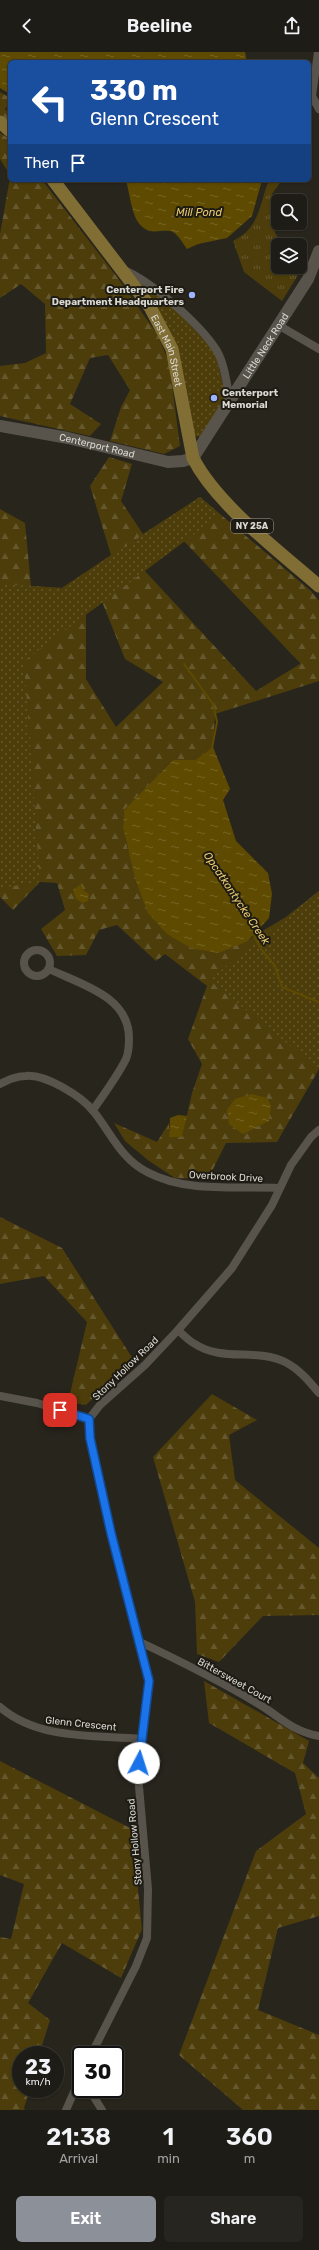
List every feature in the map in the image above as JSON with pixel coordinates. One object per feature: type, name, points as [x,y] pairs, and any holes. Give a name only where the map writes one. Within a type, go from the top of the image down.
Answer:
[{"type":"main road","points":[[0,122],[8,129]]},
{"type":"main road","name":"East Main Street","points":[[55,182],[122,268],[150,307],[172,349],[193,458]]},
{"type":"main road","name":"NY 25A","points":[[193,458],[199,471],[224,500],[319,586]]},
{"type":"street","points":[[318,52],[312,96],[319,109]]},
{"type":"street","name":"Little Neck Road","points":[[193,458],[308,279],[319,251]]},
{"type":"street","points":[[122,268],[136,275],[175,305],[208,340],[217,352],[230,401]]},
{"type":"street","points":[[278,324],[319,349]]},
{"type":"street","name":"Centerport Road","points":[[0,426],[61,437],[168,462],[183,461],[193,458]]},
{"type":"street","points":[[49,969],[110,999],[120,1008],[128,1022],[129,1047],[126,1058],[93,1110]]},
{"type":"street","name":"Overbrook Drive","points":[[0,1084],[14,1078],[27,1076],[42,1078],[64,1088],[93,1110],[121,1151],[147,1172],[182,1184],[279,1188]]},
{"type":"street","name":"Stony Hollow Road","points":[[96,2046],[136,1966],[147,1938],[148,1889],[138,1775],[141,1739],[149,1681],[111,1533],[90,1438],[89,1419],[100,1405],[145,1365],[232,1268],[264,1218],[302,1148],[319,1130]]},
{"type":"street","points":[[178,1330],[195,1345],[214,1352],[253,1354],[285,1362],[307,1379],[319,1393]]},
{"type":"street","points":[[0,1396],[37,1403],[89,1419]]},
{"type":"street","name":"Bittersweet Court","points":[[140,1642],[200,1672],[258,1704],[292,1728],[319,1736]]},
{"type":"street","name":"Glenn Crescent","points":[[0,1707],[24,1723],[43,1731],[141,1739]]},
{"type":"street","points":[[66,2110],[72,2096]]},
{"type":"street","points":[[95,2098],[102,2110]]},
{"type":"green space","points":[[0,92],[8,97],[8,105],[5,109],[8,112],[8,124],[0,119]]},
{"type":"green space","points":[[0,133],[8,138],[8,172],[0,159]]},
{"type":"green space","points":[[9,182],[44,182],[117,277],[157,334],[169,362],[180,446],[164,454],[110,441],[121,407],[130,390],[108,355],[90,358],[70,404],[101,424],[90,436],[0,416],[0,366],[25,363],[46,353],[45,304],[21,284],[0,298],[0,234]]},
{"type":"green space","points":[[268,182],[281,182],[271,194],[271,230],[275,230],[279,238],[271,238],[271,274],[298,275],[282,301],[244,272],[233,241],[249,230],[254,223]]},
{"type":"green space","points":[[134,276],[173,306],[215,352],[226,397],[202,437],[192,436],[185,396]]},
{"type":"green space","points":[[109,457],[132,464],[121,501],[143,534],[200,497],[311,591],[319,601],[319,681],[215,714],[213,747],[195,760],[173,760],[124,810],[123,828],[128,850],[248,941],[286,917],[319,891],[319,1069],[277,1142],[226,1143],[208,1179],[175,1178],[149,1161],[125,1141],[114,1123],[157,1142],[169,1123],[169,1137],[182,1137],[192,1093],[202,1064],[188,1039],[207,986],[165,954],[156,961],[117,925],[99,930],[86,955],[57,956],[41,929],[65,910],[57,883],[40,882],[13,910],[0,897],[0,509],[25,523],[31,586],[62,588],[111,555],[90,486]],"holes":[[[178,535],[300,663],[300,664],[256,691],[144,570]],[[101,599],[125,659],[163,682],[116,727],[86,679],[86,604]]]},
{"type":"green space","points":[[200,497],[220,515],[24,661],[40,882],[0,888],[0,584],[62,588]]},
{"type":"green space","points":[[319,891],[319,1069],[209,980]]},
{"type":"green space","points":[[0,1217],[62,1248],[133,1359],[86,1405],[68,1402],[87,1322],[44,1276],[0,1284]]},
{"type":"green space","points":[[212,1394],[257,1420],[229,1435],[235,1480],[319,1548],[319,1615],[263,1616],[219,1662],[197,1654],[195,1602],[153,1457]]},
{"type":"green space","points":[[204,1681],[309,1741],[303,1763],[319,1778],[319,1916],[278,1928],[258,2010],[319,2035],[319,2110],[243,2110],[179,2055],[256,1851],[306,1814],[295,1773],[209,1723]]},
{"type":"green space","points":[[0,1761],[132,1829],[142,1929],[121,1978],[62,1943],[28,2003],[50,2020],[42,2046],[12,2046],[12,2098],[27,2098],[24,2108],[25,2110],[0,2110],[0,1937],[11,1939],[24,1884],[0,1875]]},
{"type":"water","points":[[0,52],[245,52],[247,60],[8,60],[8,93],[0,88]]},
{"type":"water","name":"Mill Pond","points":[[126,182],[261,182],[252,216],[227,238],[198,244],[187,249],[173,232],[150,231],[142,227],[138,222],[132,208]]},
{"type":"water","points":[[213,747],[230,789],[223,800],[236,841],[268,873],[272,894],[269,918],[248,941],[218,953],[191,948],[167,934],[148,913],[136,881],[123,828],[124,810],[173,760],[195,760]]},
{"type":"water","points":[[81,884],[84,891],[89,894],[88,901],[83,903],[76,899],[73,890]]},
{"type":"water","points":[[252,1094],[267,1098],[271,1106],[269,1121],[243,1134],[229,1124],[227,1110],[235,1099]]},
{"type":"water","points":[[178,1115],[187,1116],[182,1137],[169,1137],[170,1118]]},
{"type":"waterway","name":"Opcatkontycke Creek","points":[[184,664],[213,704],[217,722],[212,748]]},
{"type":"waterway","name":"Opcatkontycke Creek","points":[[253,934],[261,949],[275,966],[282,987],[319,1002]]},
{"type":"place","name":"Centerport Fire Department Headquarters","points":[[192,295]]},
{"type":"place","name":"Centerport Memorial","points":[[214,398]]},
{"type":"route","points":[[60,1410],[89,1419],[90,1438],[111,1533],[149,1681],[139,1763]]}]
